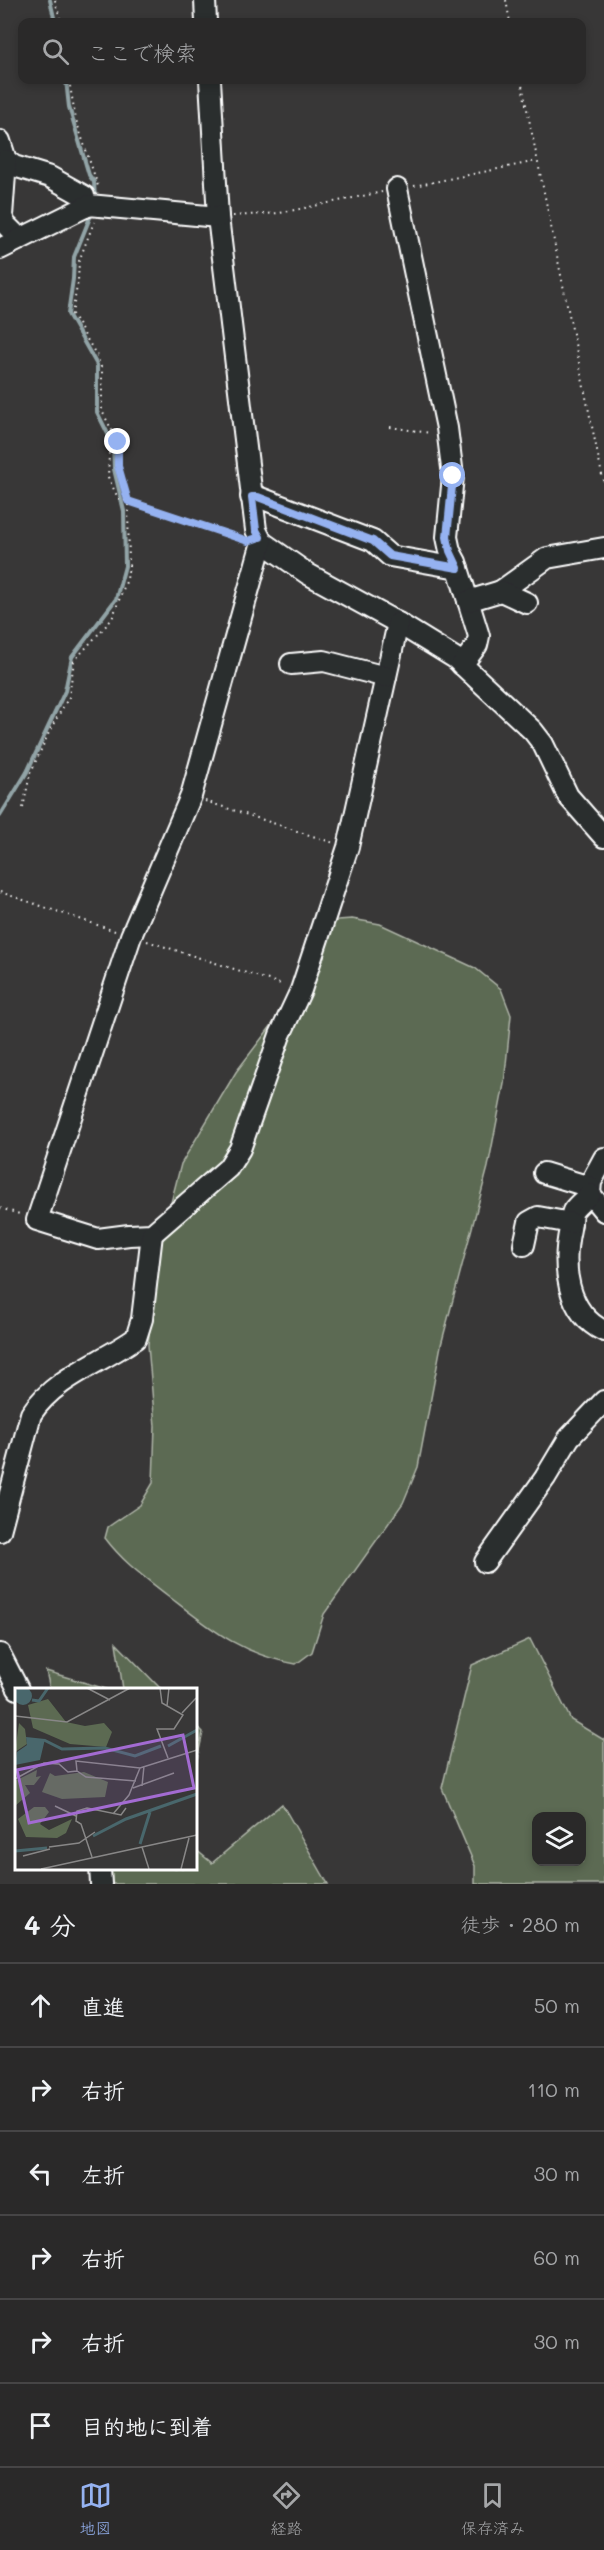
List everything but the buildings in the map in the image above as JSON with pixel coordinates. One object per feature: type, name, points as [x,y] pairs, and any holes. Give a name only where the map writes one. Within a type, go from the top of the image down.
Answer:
[{"type":"street","points":[[205,0],[207,18]]},
{"type":"street","points":[[210,84],[218,217],[256,530],[261,539],[308,574],[398,623],[462,665],[533,730],[543,744],[568,796],[604,837]]},
{"type":"street","points":[[3,151],[30,172],[50,177],[84,196],[91,206]]},
{"type":"street","points":[[3,151],[2,216],[5,224],[20,239]]},
{"type":"street","points":[[397,189],[448,436],[453,476],[447,537],[478,636],[477,645],[462,665]]},
{"type":"street","points":[[0,249],[91,206],[218,217]]},
{"type":"street","points":[[252,497],[258,497],[373,541],[390,556],[458,568]]},
{"type":"street","points":[[261,539],[191,796],[131,936],[37,1220],[98,1239],[152,1234],[228,1168],[240,1149],[280,1035],[301,990],[348,847],[398,623]]},
{"type":"street","points":[[468,601],[501,591],[547,558],[604,548]]},
{"type":"street","points":[[501,591],[527,603]]},
{"type":"street","points":[[291,664],[324,661],[386,677]]},
{"type":"street","points":[[604,1158],[596,1170],[590,1190],[573,1211],[565,1251],[569,1280],[578,1310],[592,1325],[604,1330]]},
{"type":"street","points":[[544,1173],[590,1190],[604,1211]]},
{"type":"street","points":[[524,1245],[529,1222],[538,1217],[571,1223]]},
{"type":"street","points":[[3,1525],[31,1414],[40,1401],[55,1387],[136,1338],[142,1320],[152,1234]]},
{"type":"street","points":[[485,1562],[545,1478],[569,1438],[604,1401]]},
{"type":"street","points":[[0,1654],[17,1688]]},
{"type":"street","points":[[100,1869],[101,1884]]},
{"type":"path","points":[[56,0],[60,18]]},
{"type":"path","points":[[506,0],[509,18]]},
{"type":"path","points":[[23,808],[30,774],[51,728],[69,697],[74,661],[112,620],[127,579],[129,566],[128,501],[118,466],[118,442],[102,411],[102,370],[98,356],[72,314],[78,281],[78,261],[93,228],[91,206],[99,190],[76,120],[70,84]]},
{"type":"path","points":[[522,84],[604,485]]},
{"type":"path","points":[[218,217],[280,213],[537,161]]},
{"type":"path","points":[[390,427],[448,436]]},
{"type":"path","points":[[109,453],[108,477],[118,498],[248,541],[261,539]]},
{"type":"path","points":[[191,796],[348,847]]},
{"type":"path","points":[[0,892],[301,990]]},
{"type":"path","points":[[0,1208],[37,1220]]},
{"type":"green space","points":[[352,919],[380,924],[475,968],[501,989],[511,1015],[504,1084],[488,1167],[441,1345],[418,1467],[403,1503],[324,1614],[312,1652],[296,1664],[258,1654],[212,1629],[134,1569],[105,1538],[108,1527],[140,1505],[153,1483],[155,1426],[148,1345],[158,1253],[181,1164],[236,1072],[281,1013],[324,933],[338,920]]},
{"type":"green space","points":[[530,1639],[571,1720],[604,1740],[604,1884],[475,1884],[475,1866],[442,1788],[472,1665]]},
{"type":"green space","points":[[116,1643],[160,1688],[123,1688]]},
{"type":"green space","points":[[46,1671],[103,1688],[50,1688]]},
{"type":"green space","points":[[196,1725],[203,1732],[196,1764]]},
{"type":"green space","points":[[282,1804],[328,1884],[102,1884],[96,1869],[196,1869],[196,1850],[212,1863]]},
{"type":"waterway","points":[[50,0],[54,18]]},
{"type":"waterway","points":[[66,84],[69,107],[89,175],[94,182],[95,200]]},
{"type":"waterway","points":[[0,816],[27,772],[65,691],[72,657],[116,599],[125,566],[124,511],[114,469],[113,444],[97,412],[97,365],[68,314],[74,257],[93,210]]},
{"type":"route","points":[[118,442],[118,466],[128,501],[248,541],[260,537],[256,530],[252,497],[258,497],[373,541],[390,556],[458,568],[450,551],[447,537],[453,476]]}]
